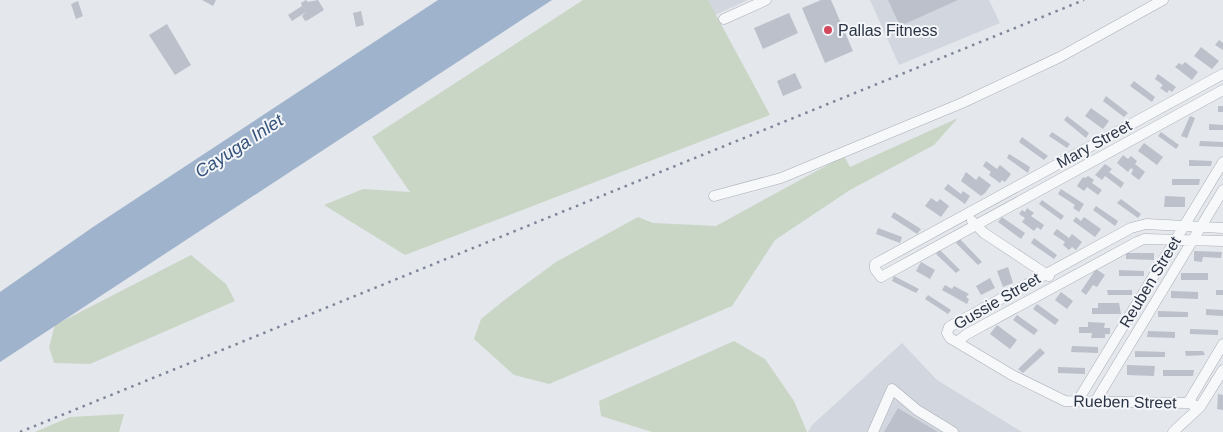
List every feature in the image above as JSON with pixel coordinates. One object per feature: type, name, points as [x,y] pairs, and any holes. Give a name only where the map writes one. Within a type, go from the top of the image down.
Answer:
[{"type":"street","points":[[724,19],[766,0]]},
{"type":"street","points":[[714,196],[781,178],[962,103],[1060,57],[1163,0]]},
{"type":"street","name":"Mary Street","points":[[1223,74],[875,264],[877,274],[880,277],[976,226],[1223,90]]},
{"type":"street","name":"Reuben Street","points":[[1077,402],[1223,162]]},
{"type":"street","name":"Reuben Street","points":[[1095,402],[1223,190]]},
{"type":"street","points":[[964,214],[984,233],[1059,282]]},
{"type":"street","name":"Gussie Street","points":[[1223,228],[1146,224],[1131,228],[949,327],[947,333],[957,342],[1059,282],[1144,239],[1223,241]]},
{"type":"street","name":"Rueben Street","points":[[957,342],[1054,397],[1077,402],[1188,403],[1200,407]]},
{"type":"street","points":[[1188,403],[1223,344]]},
{"type":"street","points":[[1174,432],[1200,407],[1223,370]]},
{"type":"street","points":[[873,432],[892,389],[917,410],[953,432]]},
{"type":"shaded area","points":[[708,0],[748,0],[715,15]]},
{"type":"shaded area","points":[[870,0],[989,0],[1000,23],[899,65]]},
{"type":"shaded area","points":[[902,343],[937,380],[1022,432],[808,432],[812,425]]},
{"type":"green space","points":[[583,0],[708,0],[770,115],[405,255],[324,205],[363,189],[410,192],[372,137]]},
{"type":"green space","points":[[958,118],[934,145],[850,190],[775,240],[732,306],[549,384],[514,375],[474,339],[481,319],[507,298],[556,262],[638,217],[653,223],[716,226],[844,156],[850,167]]},
{"type":"green space","points":[[191,255],[226,284],[235,301],[90,364],[54,363],[49,347],[55,325]]},
{"type":"green space","points":[[734,341],[765,359],[794,401],[807,432],[652,432],[601,416],[599,401]]},
{"type":"green space","points":[[124,414],[119,432],[35,432],[70,417]]},
{"type":"water","name":"Cayuga Inlet","points":[[438,0],[552,0],[0,362],[0,292],[93,227]]},
{"type":"building","points":[[202,0],[216,0],[213,6]]},
{"type":"building","points":[[306,0],[308,2],[318,0],[324,10],[308,20],[305,21],[302,16],[306,12],[292,21],[288,15],[302,6],[301,3]]},
{"type":"building","name":"Pallas Fitness","points":[[821,0],[831,0],[853,51],[825,63],[802,8]]},
{"type":"building","points":[[888,0],[958,0],[900,26]]},
{"type":"building","points":[[78,1],[83,16],[76,19],[71,4]]},
{"type":"building","points":[[361,11],[364,25],[356,27],[353,13]]},
{"type":"building","points":[[789,13],[798,33],[763,49],[754,28]]},
{"type":"building","points":[[167,24],[191,65],[175,75],[149,35]]},
{"type":"building","points":[[1219,40],[1223,43],[1223,50],[1215,45]]},
{"type":"building","points":[[1201,47],[1219,61],[1212,69],[1194,56]]},
{"type":"building","points":[[1185,62],[1198,72],[1192,80],[1175,67],[1179,63],[1182,65]]},
{"type":"building","points":[[795,73],[802,88],[783,96],[777,81]]},
{"type":"building","points":[[1158,74],[1176,87],[1172,92],[1169,90],[1167,93],[1160,88],[1163,85],[1155,79]]},
{"type":"building","points":[[1134,81],[1155,97],[1152,102],[1130,86]]},
{"type":"building","points":[[1106,96],[1128,113],[1124,117],[1103,101]]},
{"type":"building","points":[[1218,106],[1223,106],[1223,112],[1218,112]]},
{"type":"building","points":[[1091,108],[1109,121],[1103,129],[1085,116]]},
{"type":"building","points":[[1067,116],[1089,133],[1086,138],[1064,120]]},
{"type":"building","points":[[1190,116],[1195,118],[1187,138],[1181,136]]},
{"type":"building","points":[[1209,124],[1223,125],[1223,130],[1209,130]]},
{"type":"building","points":[[1052,132],[1070,144],[1067,148],[1049,136]]},
{"type":"building","points":[[1161,132],[1179,145],[1176,149],[1158,136]]},
{"type":"building","points":[[1022,137],[1048,156],[1044,160],[1019,142]]},
{"type":"building","points":[[1200,141],[1223,142],[1223,147],[1199,146]]},
{"type":"building","points":[[1144,143],[1163,157],[1157,165],[1138,151]]},
{"type":"building","points":[[1009,154],[1030,167],[1028,173],[1007,158]]},
{"type":"building","points":[[1123,155],[1128,159],[1131,156],[1137,161],[1135,164],[1145,172],[1139,180],[1131,174],[1133,170],[1131,168],[1128,172],[1117,163]]},
{"type":"building","points":[[1189,160],[1212,161],[1211,166],[1189,166]]},
{"type":"building","points":[[986,161],[997,169],[1000,165],[1011,174],[1005,182],[1002,180],[1000,183],[989,175],[991,172],[983,166]]},
{"type":"building","points":[[1105,164],[1112,169],[1109,172],[1124,183],[1121,188],[1105,176],[1102,180],[1095,175]]},
{"type":"building","points":[[966,172],[976,180],[979,176],[991,185],[985,193],[981,196],[961,181]]},
{"type":"building","points":[[1088,176],[1094,180],[1092,183],[1102,190],[1098,195],[1087,187],[1084,191],[1077,186],[1083,177]]},
{"type":"building","points":[[1172,179],[1200,179],[1199,185],[1172,185]]},
{"type":"building","points":[[948,184],[961,194],[963,191],[970,196],[965,204],[944,189]]},
{"type":"building","points":[[1061,189],[1084,204],[1079,212],[1073,208],[1075,205],[1058,194]]},
{"type":"building","points":[[1165,196],[1185,197],[1185,207],[1164,207]]},
{"type":"building","points":[[931,198],[937,202],[940,199],[949,206],[941,217],[925,206]]},
{"type":"building","points":[[1121,199],[1141,214],[1138,218],[1117,203]]},
{"type":"building","points":[[1042,200],[1064,216],[1061,220],[1039,204]]},
{"type":"building","points":[[1096,206],[1118,221],[1115,226],[1093,210]]},
{"type":"building","points":[[1027,208],[1034,213],[1031,216],[1044,225],[1041,230],[1037,227],[1034,231],[1022,222],[1025,218],[1019,214],[1022,210],[1025,212]]},
{"type":"building","points":[[894,212],[921,229],[917,234],[891,217]]},
{"type":"building","points":[[1002,217],[1025,233],[1021,239],[998,222]]},
{"type":"building","points":[[1076,217],[1081,221],[1084,217],[1101,229],[1095,237],[1073,221]]},
{"type":"building","points":[[878,228],[902,237],[900,243],[876,234]]},
{"type":"building","points":[[1057,229],[1069,238],[1072,234],[1082,242],[1076,250],[1072,247],[1069,250],[1063,245],[1065,242],[1053,234]]},
{"type":"building","points":[[1034,238],[1057,255],[1054,259],[1031,243]]},
{"type":"building","points":[[960,239],[982,262],[978,265],[956,243]]},
{"type":"building","points":[[940,250],[960,270],[956,273],[936,254]]},
{"type":"building","points":[[1194,251],[1222,252],[1221,258],[1203,257],[1202,262],[1194,261]]},
{"type":"building","points":[[1126,253],[1154,253],[1154,260],[1126,259]]},
{"type":"building","points":[[921,262],[935,270],[930,279],[916,271]]},
{"type":"building","points":[[1008,267],[1013,283],[1003,287],[997,271]]},
{"type":"building","points":[[1096,269],[1105,275],[1097,287],[1093,285],[1086,295],[1081,291]]},
{"type":"building","points":[[1119,270],[1144,271],[1144,276],[1119,276]]},
{"type":"building","points":[[1181,273],[1208,273],[1208,280],[1181,280]]},
{"type":"building","points":[[894,276],[919,289],[916,293],[892,281]]},
{"type":"building","points":[[990,278],[995,288],[981,295],[976,286]]},
{"type":"building","points":[[945,285],[952,289],[954,286],[969,294],[966,297],[969,299],[967,304],[942,290]]},
{"type":"building","points":[[1107,290],[1132,290],[1132,295],[1108,295]]},
{"type":"building","points":[[1216,290],[1223,290],[1223,295],[1216,295]]},
{"type":"building","points":[[1171,291],[1198,292],[1198,299],[1171,298]]},
{"type":"building","points":[[1061,292],[1073,301],[1067,309],[1055,300]]},
{"type":"building","points":[[928,295],[951,310],[948,314],[925,299]]},
{"type":"building","points":[[1098,303],[1119,303],[1121,314],[1092,314],[1092,308],[1098,308]]},
{"type":"building","points":[[1037,304],[1059,320],[1055,325],[1033,309]]},
{"type":"building","points":[[1206,309],[1223,310],[1223,316],[1206,315]]},
{"type":"building","points":[[1158,311],[1188,312],[1188,317],[1158,317]]},
{"type":"building","points":[[1017,315],[1038,330],[1034,335],[1013,320]]},
{"type":"building","points":[[1088,322],[1105,323],[1104,328],[1110,328],[1110,334],[1105,334],[1105,338],[1091,338],[1092,333],[1079,333],[1079,327],[1088,327]]},
{"type":"building","points":[[997,325],[1017,340],[1010,349],[990,334]]},
{"type":"building","points":[[1190,329],[1218,330],[1218,335],[1190,334]]},
{"type":"building","points":[[1148,331],[1175,332],[1175,338],[1147,337]]},
{"type":"building","points":[[1072,346],[1098,347],[1098,353],[1071,352]]},
{"type":"building","points":[[1040,348],[1045,353],[1023,373],[1018,369]]},
{"type":"building","points":[[1135,351],[1165,352],[1165,357],[1135,357]]},
{"type":"building","points":[[1185,351],[1203,351],[1205,355],[1186,356]]},
{"type":"building","points":[[1127,365],[1155,366],[1154,376],[1127,375]]},
{"type":"building","points":[[1058,367],[1085,368],[1085,374],[1058,373]]},
{"type":"building","points":[[1163,370],[1194,370],[1193,376],[1163,376]]},
{"type":"building","points":[[1218,394],[1223,395],[1223,410],[1217,409]]},
{"type":"building","points":[[898,408],[938,432],[884,432]]},
{"type":"railway","points":[[20,432],[1084,0]]},
{"type":"place","name":"Pallas Fitness","points":[[828,30]]}]
